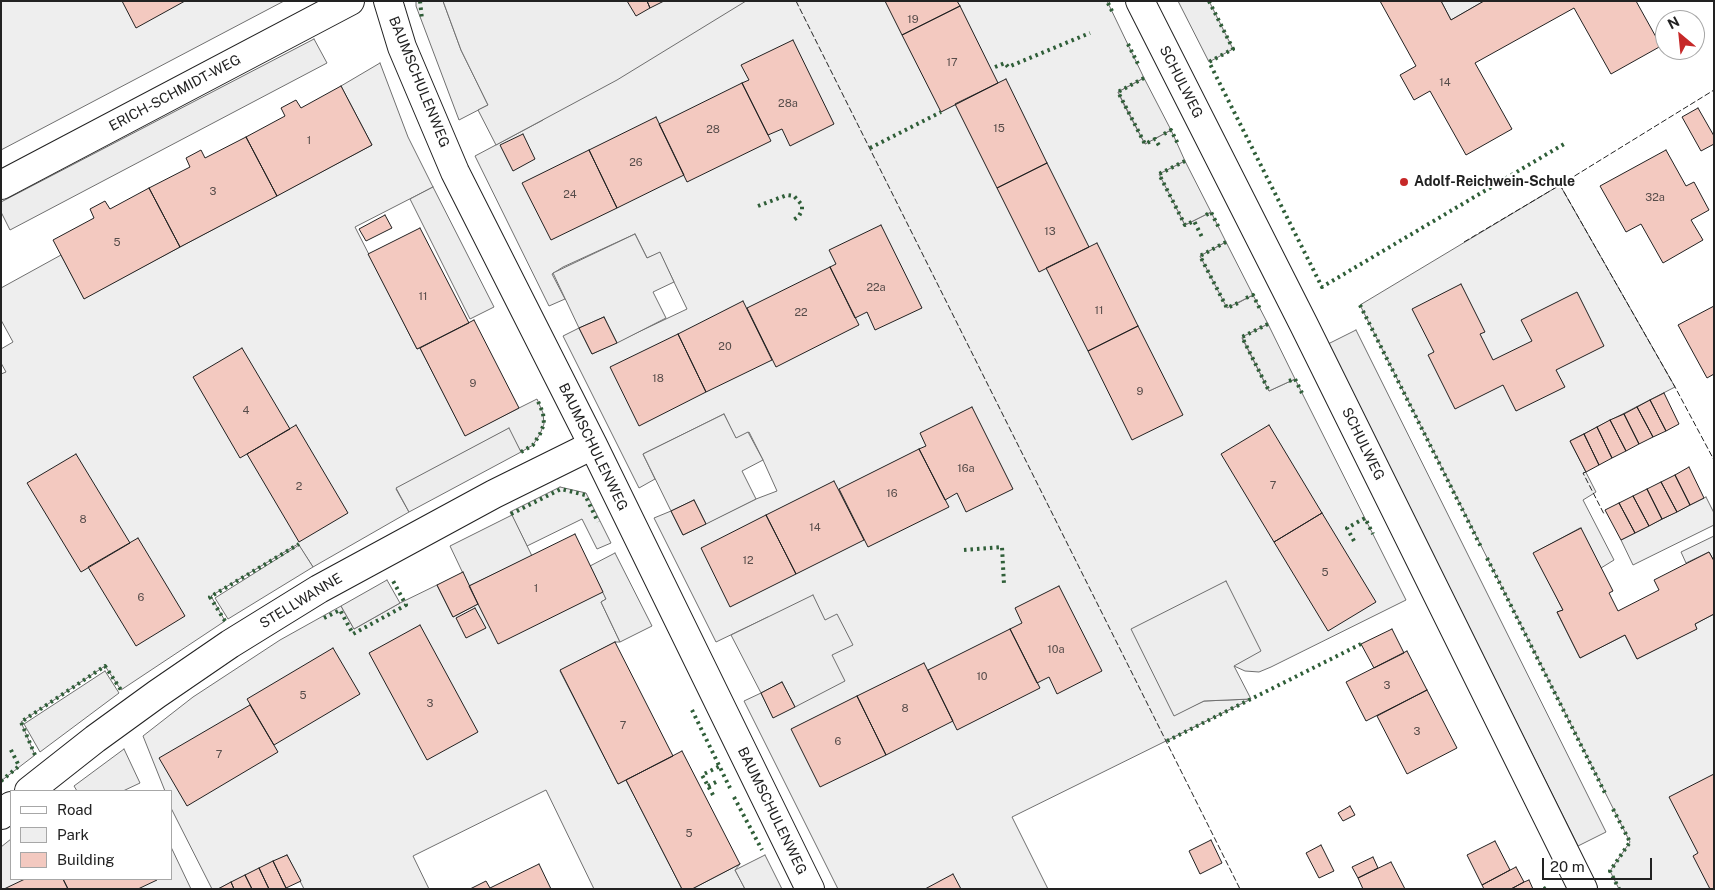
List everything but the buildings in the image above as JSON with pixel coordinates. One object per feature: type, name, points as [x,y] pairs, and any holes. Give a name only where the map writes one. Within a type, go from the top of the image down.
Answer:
[{"type":"street","name":"ERICH-SCHMIDT-WEG","points":[[1,185],[350,1]]},
{"type":"street","name":"BAUMSCHULENWEG","points":[[388,1],[402,47],[455,172],[593,445],[810,889]]},
{"type":"street","name":"SCHULWEG","points":[[1140,1],[1251,219],[1583,889]]},
{"type":"street","name":"STELLWANNE","points":[[30,790],[95,739],[157,694],[230,644],[310,594],[494,494],[593,445]]},
{"type":"green space","points":[[1,1],[284,1],[1,150]]},
{"type":"green space","points":[[416,1],[443,1],[461,50],[488,105],[459,120],[416,6]]},
{"type":"green space","points":[[664,1],[1107,1],[1144,78],[1118,92],[1124,105],[1145,144],[1171,130],[1185,161],[1160,174],[1185,225],[1211,212],[1226,242],[1200,256],[1207,268],[1238,303],[1253,295],[1268,324],[1242,338],[1269,391],[1295,379],[1406,600],[1271,667],[1259,672],[1245,671],[1234,666],[1226,581],[1174,715],[1204,701],[1251,699],[1012,817],[1048,889],[838,889],[744,701],[761,693],[773,717],[808,697],[768,617],[716,642],[654,518],[671,511],[683,535],[756,499],[777,491],[763,460],[749,432],[736,439],[724,414],[643,454],[655,479],[639,488],[563,336],[579,328],[592,354],[687,309],[660,253],[647,258],[635,234],[563,267],[552,274],[565,299],[549,306],[475,156],[543,120]]},
{"type":"green space","points":[[380,63],[408,137],[433,187],[355,227],[417,349],[420,348],[465,435],[537,399],[543,413],[544,424],[540,434],[533,445],[521,452],[508,429],[396,489],[409,512],[313,567],[298,544],[211,596],[225,621],[121,690],[105,666],[21,722],[35,755],[1,781],[1,374],[6,372],[1,363],[1,349],[13,342],[1,320],[1,288],[61,255],[84,298],[372,145],[341,86]]},
{"type":"green space","points":[[1560,185],[1675,387],[1570,441],[1596,492],[1583,500],[1614,560],[1601,568],[1580,528],[1534,553],[1563,610],[1557,612],[1580,658],[1625,635],[1637,659],[1696,629],[1695,624],[1714,614],[1714,889],[1619,889],[1610,871],[1630,842],[1360,305]]},
{"type":"green space","points":[[560,487],[586,493],[611,543],[597,549],[582,519],[527,546],[510,512]]},
{"type":"green space","points":[[1706,497],[1714,513],[1714,525],[1633,565],[1621,540]]},
{"type":"green space","points":[[1714,536],[1714,561],[1709,552],[1686,563],[1681,552]]},
{"type":"green space","points":[[437,585],[453,617],[478,604],[603,592],[606,599],[601,602],[620,642],[615,642],[560,671],[618,784],[626,780],[682,889],[594,889],[546,790],[413,856],[429,889],[304,889],[287,855],[218,889],[212,889],[172,810],[172,790],[165,790],[143,736],[193,697],[280,640],[341,606],[354,629]]},
{"type":"green space","points":[[10,840],[10,880],[172,880],[172,849],[191,889],[1,889],[1,847]]},
{"type":"green space","points":[[740,864],[735,870],[745,889],[692,889]]},
{"type":"shaded area","points":[[443,1],[746,1],[617,80],[496,145],[478,110],[488,105],[461,50]]},
{"type":"shaded area","points":[[1178,1],[1209,1],[1233,49],[1209,62]]},
{"type":"shaded area","points":[[1441,1],[1484,1],[1451,20]]},
{"type":"shaded area","points":[[314,39],[327,63],[10,230],[1,212],[1,202]]},
{"type":"shaded area","points":[[1144,78],[1171,130],[1145,144],[1118,92]]},
{"type":"shaded area","points":[[1185,161],[1211,212],[1185,225],[1159,174]]},
{"type":"shaded area","points":[[433,187],[494,307],[470,319],[410,199]]},
{"type":"shaded area","points":[[635,234],[647,258],[660,252],[674,282],[653,292],[666,318],[617,343],[604,317],[579,328],[553,273]]},
{"type":"shaded area","points":[[1226,242],[1253,295],[1227,308],[1200,256]]},
{"type":"shaded area","points":[[1268,324],[1295,379],[1269,391],[1242,337]]},
{"type":"shaded area","points":[[1356,330],[1606,832],[1578,846],[1328,344]]},
{"type":"shaded area","points":[[724,414],[736,438],[748,432],[763,460],[742,471],[756,499],[706,524],[694,500],[671,511],[643,454]]},
{"type":"shaded area","points":[[509,428],[521,452],[409,512],[396,488]]},
{"type":"shaded area","points":[[512,515],[532,556],[469,586],[450,546]]},
{"type":"shaded area","points":[[299,545],[313,567],[228,619],[215,598]]},
{"type":"shaded area","points":[[615,553],[652,626],[620,642],[601,602],[606,599],[590,566]]},
{"type":"shaded area","points":[[387,580],[400,603],[354,629],[341,606]]},
{"type":"shaded area","points":[[1226,581],[1261,651],[1234,666],[1251,699],[1204,701],[1174,716],[1131,629]]},
{"type":"shaded area","points":[[813,595],[825,620],[837,614],[853,645],[832,655],[845,681],[795,707],[782,682],[761,693],[731,635]]},
{"type":"shaded area","points":[[105,671],[119,693],[40,752],[24,724]]},
{"type":"shaded area","points":[[124,749],[140,783],[125,790],[76,790],[74,786]]},
{"type":"shaded area","points":[[765,855],[782,889],[745,889],[735,870]]},
{"type":"hedge","points":[[420,1],[422,19]]},
{"type":"hedge","points":[[1209,1],[1233,49],[1209,62],[1322,287],[1564,144]]},
{"type":"hedge","points":[[1108,3],[1113,13]]},
{"type":"hedge","points":[[995,67],[1005,63],[1008,67],[1090,33]]},
{"type":"hedge","points":[[1128,44],[1139,66]]},
{"type":"hedge","points":[[1144,78],[1118,92],[1145,144],[1155,139],[1160,147]]},
{"type":"hedge","points":[[870,148],[941,112]]},
{"type":"hedge","points":[[1164,134],[1171,130],[1179,146]]},
{"type":"hedge","points":[[1185,161],[1159,174],[1185,225],[1194,221],[1202,237]]},
{"type":"hedge","points":[[758,206],[787,195],[794,196],[802,205],[802,210],[799,216],[792,221]]},
{"type":"hedge","points":[[1206,215],[1211,212],[1220,230]]},
{"type":"hedge","points":[[1226,242],[1200,256],[1227,308],[1238,303]]},
{"type":"hedge","points":[[1246,298],[1253,295],[1261,311]]},
{"type":"hedge","points":[[1360,305],[1481,547]]},
{"type":"hedge","points":[[1268,324],[1242,337],[1269,391]]},
{"type":"hedge","points":[[1289,381],[1295,379],[1302,393]]},
{"type":"hedge","points":[[521,452],[533,445],[544,424],[543,413],[537,399]]},
{"type":"hedge","points":[[511,514],[561,489],[585,495],[598,522]]},
{"type":"hedge","points":[[1354,541],[1347,528],[1365,518],[1373,534]]},
{"type":"hedge","points":[[225,621],[210,597],[299,544]]},
{"type":"hedge","points":[[964,550],[1002,547],[1004,584]]},
{"type":"hedge","points":[[1487,558],[1605,793]]},
{"type":"hedge","points":[[324,618],[340,610],[353,634],[406,605],[392,579]]},
{"type":"hedge","points":[[1167,741],[1361,644]]},
{"type":"hedge","points":[[35,755],[21,722],[105,666],[121,690]]},
{"type":"hedge","points":[[692,710],[730,788]]},
{"type":"hedge","points":[[1,781],[19,766],[10,748]]},
{"type":"hedge","points":[[713,795],[702,775],[720,766]]},
{"type":"hedge","points":[[708,786],[718,781]]},
{"type":"hedge","points":[[734,797],[762,850]]},
{"type":"hedge","points":[[1613,809],[1630,842],[1610,871],[1619,889]]},
{"type":"hedge","points":[[1544,889],[1547,887],[1548,889]]},
{"type":"fence","points":[[796,1],[1240,889]]},
{"type":"fence","points":[[1560,185],[1714,90]]},
{"type":"fence","points":[[1464,242],[1560,185],[1675,387],[1714,460]]},
{"type":"fence","points":[[1586,472],[1583,473],[1604,514]]},
{"type":"place","name":"Adolf-Reichwein-Schule","points":[[1404,182]]}]
